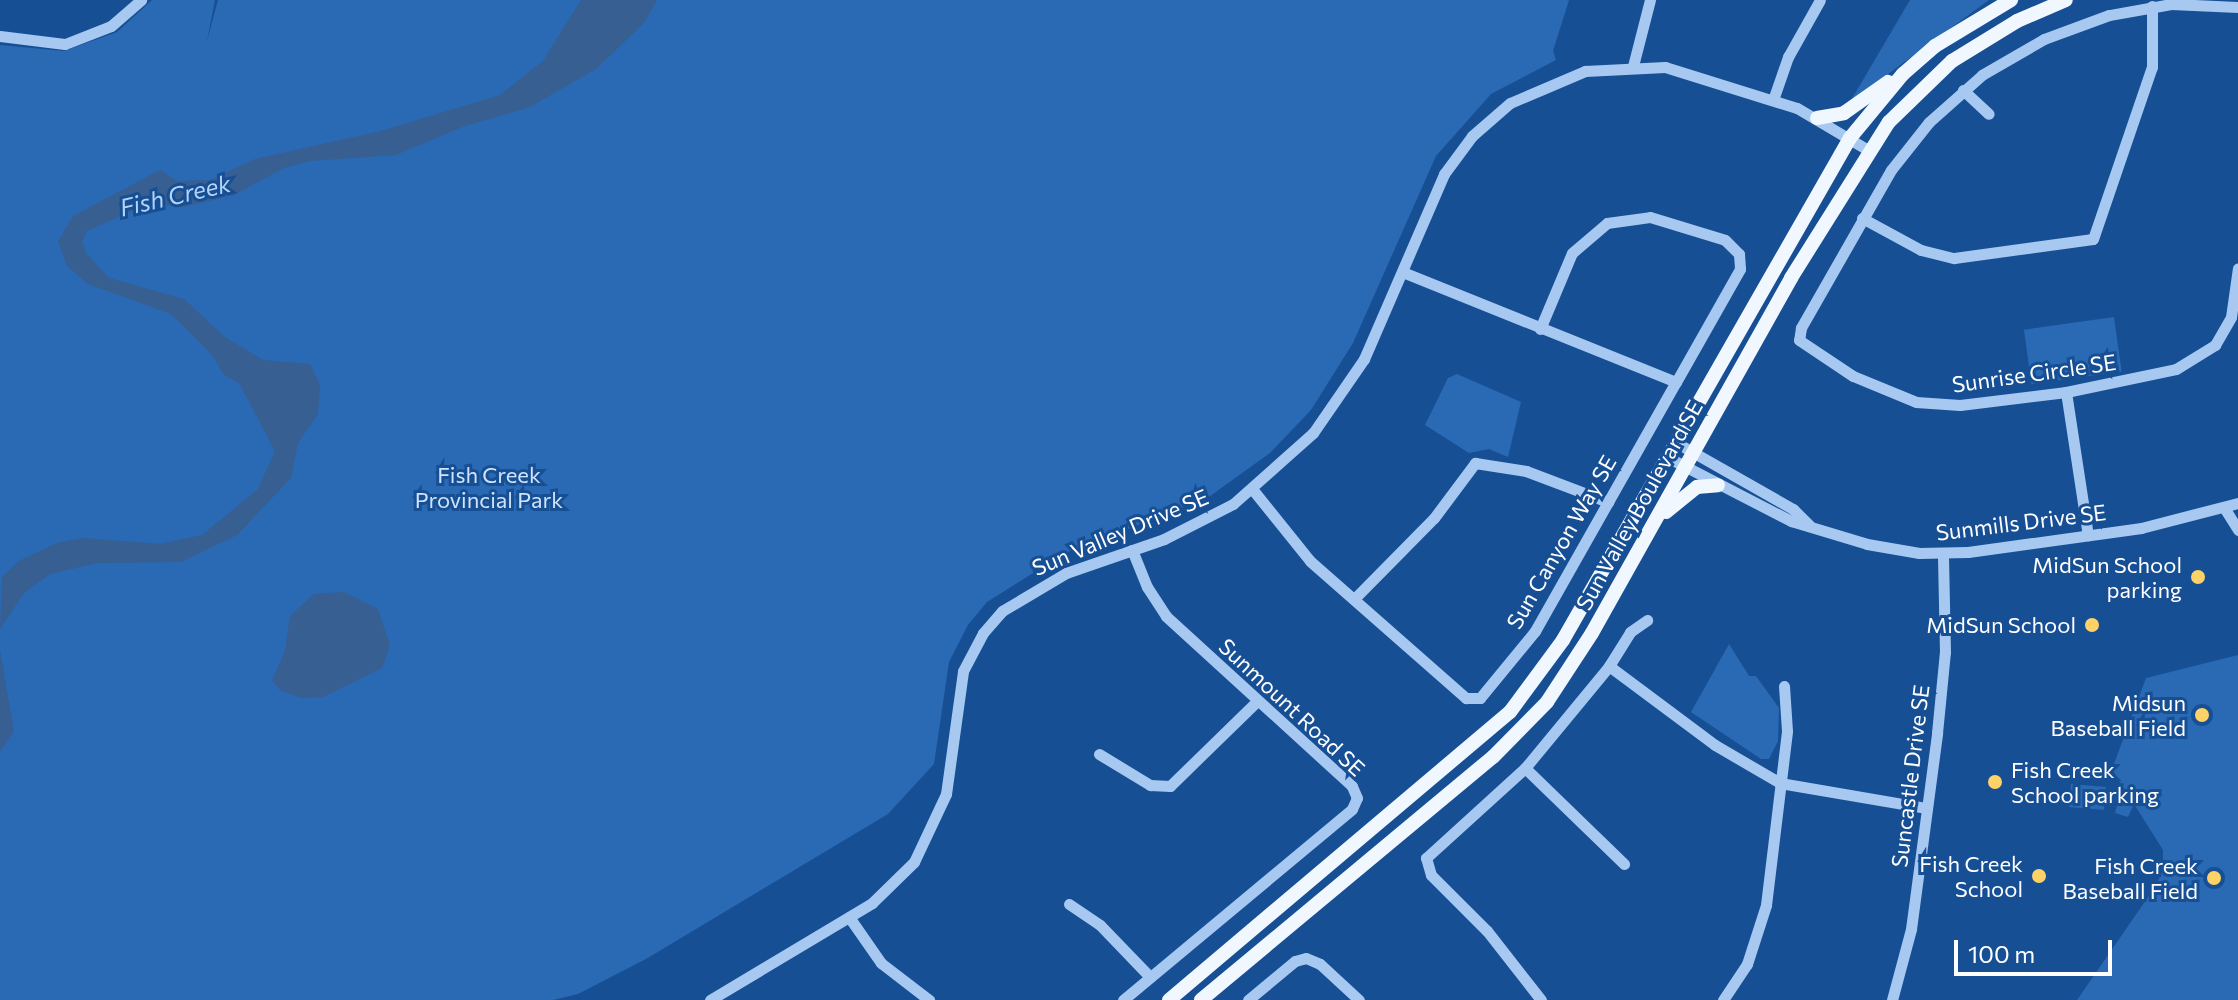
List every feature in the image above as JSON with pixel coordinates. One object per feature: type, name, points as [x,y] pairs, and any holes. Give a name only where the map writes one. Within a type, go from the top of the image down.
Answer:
[{"type":"main road","name":"Sun Valley Boulevard SE","points":[[1169,1000],[1510,712],[1563,640],[1850,138],[1903,74],[1956,31],[2011,0]]},
{"type":"main road","name":"Sun Valley Boulevard SE","points":[[1201,1000],[1531,720],[1575,660],[1868,150],[1904,104],[1952,61],[2017,21],[2066,0]]},
{"type":"main road","points":[[1817,118],[1844,113],[1903,74]]},
{"type":"main road","points":[[1657,520],[1697,487],[1718,485]]},
{"type":"street","points":[[0,36],[65,44],[111,26],[141,0]]},
{"type":"street","points":[[1633,66],[1650,0]]},
{"type":"street","points":[[1773,100],[1788,57],[1820,0]]},
{"type":"street","points":[[1862,218],[1921,250],[1954,258],[2093,239],[2152,67],[2152,6]]},
{"type":"street","name":"Sunrise Circle SE","points":[[2238,7],[2152,6],[2109,15],[2044,39],[1963,90],[1914,139],[1862,218],[1801,328],[1799,340],[1806,349],[1889,393],[1931,405],[2066,392],[2176,369],[2215,345],[2231,317],[2238,268]]},
{"type":"street","name":"Sun Valley Drive SE","points":[[710,1000],[728,996],[849,917],[899,879],[935,826],[949,777],[959,684],[983,633],[1036,589],[1184,531],[1253,490],[1299,448],[1341,397],[1374,338],[1444,174],[1483,124],[1524,94],[1554,80],[1633,66],[1691,73],[1773,100],[1817,118],[1868,150]]},
{"type":"street","points":[[1963,90],[1989,114]]},
{"type":"street","name":"Sun Canyon Way SE","points":[[1253,490],[1310,561],[1463,696],[1480,698],[1535,631],[1740,269],[1739,254],[1725,240],[1650,217],[1607,223],[1572,253],[1540,329]]},
{"type":"street","points":[[1402,272],[1540,329],[1608,351],[1676,382]]},
{"type":"street","points":[[2066,392],[2088,535]]},
{"type":"street","name":"Sunmills Drive SE","points":[[1675,442],[1793,509],[1809,526]]},
{"type":"street","name":"Sunmills Drive SE","points":[[1667,457],[1718,485],[1809,526],[1867,544],[1943,554],[2088,535],[2225,509],[2238,503]]},
{"type":"street","points":[[1355,598],[1434,518],[1475,463],[1526,471],[1608,502]]},
{"type":"street","points":[[2225,509],[2238,530]]},
{"type":"street","name":"Sunmount Road SE","points":[[1123,1000],[1357,802],[1352,786],[1256,702],[1166,616],[1147,587],[1132,550]]},
{"type":"street","name":"Suncastle Drive SE","points":[[1892,1000],[1911,929],[1945,652],[1943,554]]},
{"type":"street","points":[[1541,1000],[1487,931],[1431,875],[1426,862],[1430,850],[1525,768],[1609,666],[1630,632],[1647,620]]},
{"type":"street","points":[[1609,666],[1715,745],[1780,783],[1927,808]]},
{"type":"street","points":[[1723,1000],[1747,964],[1762,920],[1787,731],[1784,686]]},
{"type":"street","points":[[1099,754],[1150,785],[1170,786],[1256,702]]},
{"type":"street","points":[[1525,768],[1624,864]]},
{"type":"street","points":[[1069,904],[1100,925],[1150,977]]},
{"type":"street","points":[[849,917],[881,963],[929,1000]]},
{"type":"street","points":[[1248,1000],[1306,958],[1320,964],[1359,1000]]},
{"type":"green space","name":"Fish Creek Provincial Park","points":[[152,0],[215,0],[207,41],[218,0],[1569,0],[1553,51],[1556,60],[1491,94],[1436,156],[1353,343],[1311,410],[1270,453],[1206,499],[1065,553],[987,602],[968,625],[949,662],[934,764],[888,814],[646,959],[578,994],[553,1000],[0,1000],[0,45],[64,51],[117,32]]},
{"type":"green space","points":[[1910,0],[1989,0],[1850,102]]},
{"type":"green space","points":[[2114,317],[2122,371],[2032,384],[2024,330]]},
{"type":"green space","points":[[1457,374],[1521,402],[1508,457],[1489,449],[1469,453],[1425,425],[1448,378]]},
{"type":"green space","points":[[1729,644],[1749,676],[1756,676],[1779,708],[1778,741],[1769,759],[1761,759],[1691,712]]},
{"type":"green space","points":[[2238,655],[2238,1000],[2077,1000],[2157,884],[2163,868],[2163,850],[2134,804],[2128,817],[2115,813],[2119,798],[2131,800],[2112,769],[2146,678]]},
{"type":"green space","points":[[2071,784],[2106,787],[2104,810],[2069,807]]},
{"type":"water","name":"Fish Creek","points":[[581,0],[657,0],[644,23],[596,69],[530,107],[462,127],[396,155],[310,161],[284,168],[234,195],[184,207],[148,204],[87,231],[82,241],[86,253],[109,278],[184,299],[225,337],[263,360],[310,364],[320,385],[318,414],[298,443],[291,478],[237,535],[181,562],[98,563],[50,574],[24,593],[0,629],[2,577],[19,561],[57,543],[83,538],[160,544],[202,535],[258,489],[275,451],[239,383],[224,375],[212,355],[171,314],[88,284],[67,266],[58,241],[73,216],[160,170],[177,181],[211,180],[255,159],[381,131],[500,95],[543,61]]},
{"type":"water","points":[[344,592],[378,609],[390,645],[382,668],[323,697],[301,698],[280,690],[272,680],[285,651],[290,616],[314,594]]},
{"type":"water","points":[[0,650],[14,732],[0,751]]},
{"type":"place","name":"MidSun School parking","points":[[2198,577]]},
{"type":"place","name":"MidSun School","points":[[2092,625]]},
{"type":"place","name":"Midsun Baseball Field","points":[[2202,715]]},
{"type":"place","name":"Fish Creek School parking","points":[[1995,782]]},
{"type":"place","name":"Fish Creek School","points":[[2039,876]]},
{"type":"place","name":"Fish Creek Baseball Field","points":[[2214,878]]}]
